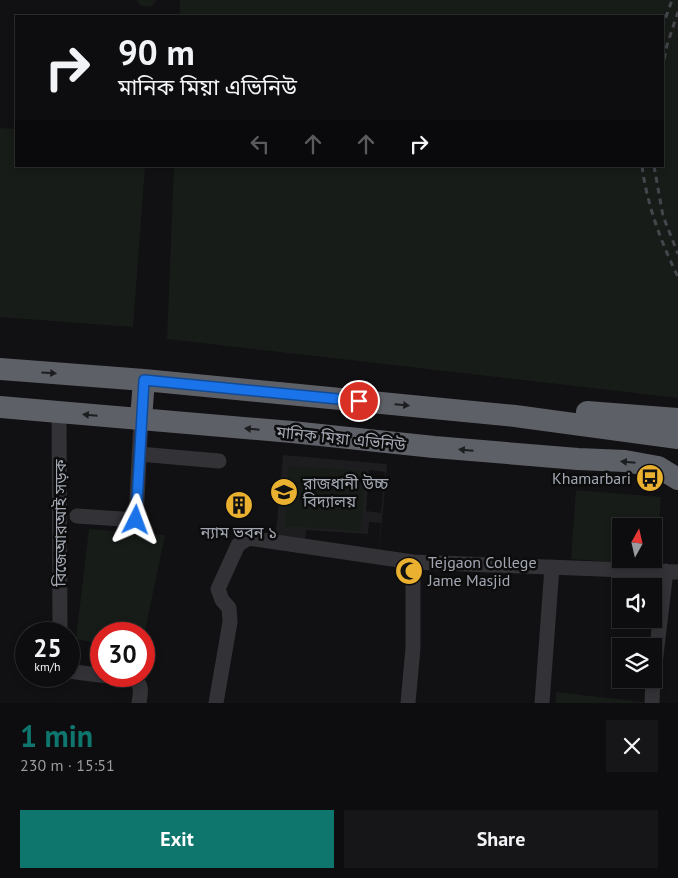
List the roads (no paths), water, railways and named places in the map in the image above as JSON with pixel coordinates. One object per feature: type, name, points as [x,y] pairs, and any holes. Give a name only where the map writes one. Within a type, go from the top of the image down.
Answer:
[{"type":"highway","points":[[0,369],[144,380],[515,416],[678,438]]},
{"type":"highway","points":[[141,419],[144,380]]},
{"type":"highway","name":"মানিক মিয়া এভিনিউ","points":[[0,407],[443,448],[643,463],[658,467],[678,479]]},
{"type":"highway","points":[[515,416],[533,409],[550,408],[678,419]]},
{"type":"street","name":"বিজেআরআই সড়ক","points":[[59,413],[60,622]]},
{"type":"street","points":[[77,516],[136,520],[141,419]]},
{"type":"street","points":[[139,454],[219,461]]},
{"type":"street","points":[[216,703],[230,622],[229,608],[222,600],[218,589],[238,545],[248,538],[413,562],[672,571],[660,638]]},
{"type":"street","points":[[408,703],[413,648],[413,562]]},
{"type":"street","points":[[542,703],[552,567]]},
{"type":"street","points":[[80,673],[132,678],[138,682],[141,690],[139,703]]},
{"type":"street","points":[[652,703],[653,688]]},
{"type":"railway","points":[[664,22],[672,0]]},
{"type":"railway","points":[[664,60],[678,12]]},
{"type":"railway","points":[[642,167],[647,195],[656,223],[678,277]]},
{"type":"railway","points":[[654,167],[663,216],[678,254]]},
{"type":"place","name":"Khamarbari","points":[[650,478]]},
{"type":"place","name":"রাজধানী উচ্চ বিদ্যালয়","points":[[284,492]]},
{"type":"place","name":"ন্যাম ভবন ১","points":[[239,505]]},
{"type":"place","name":"Tejgaon College Jame Masjid","points":[[409,571]]}]
